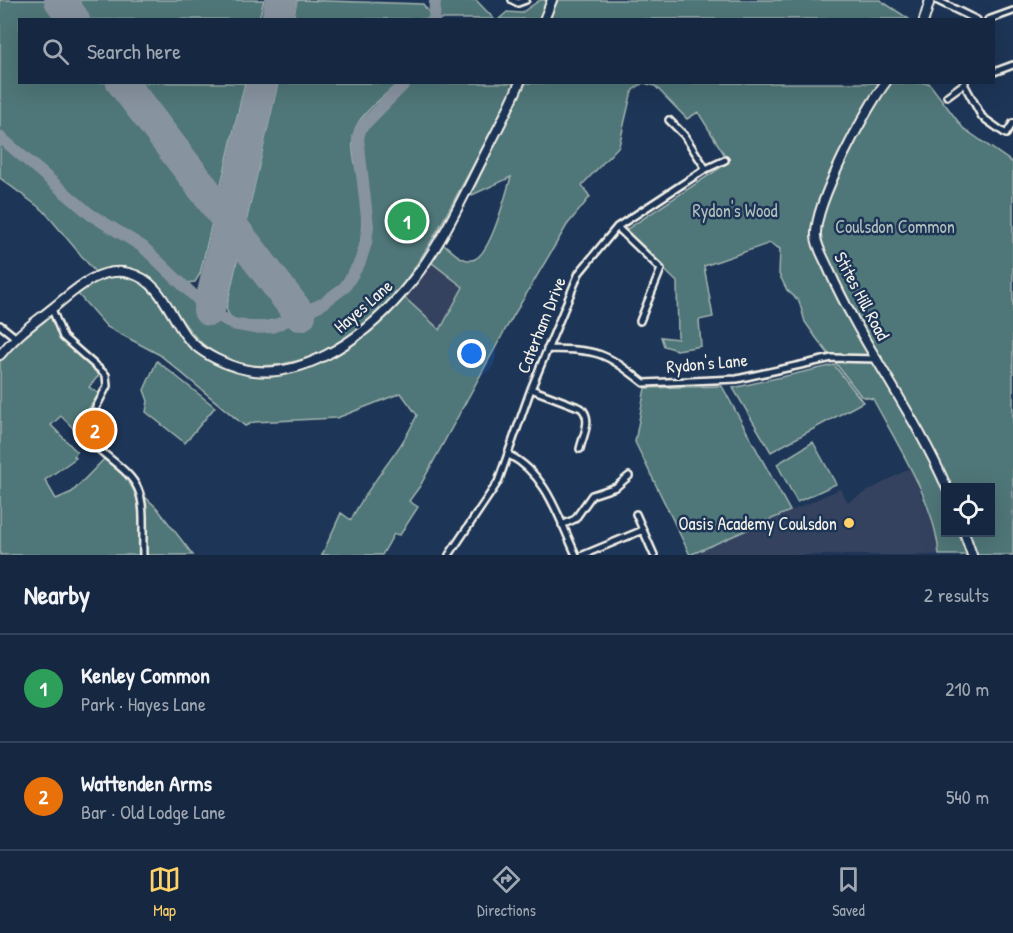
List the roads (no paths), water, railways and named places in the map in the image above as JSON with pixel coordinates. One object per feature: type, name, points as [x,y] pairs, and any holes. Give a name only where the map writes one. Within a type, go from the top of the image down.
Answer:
[{"type":"street","points":[[512,0],[518,3],[526,0]]},
{"type":"street","points":[[545,18],[552,0]]},
{"type":"street","points":[[925,18],[930,0]]},
{"type":"street","points":[[936,0],[973,18]]},
{"type":"street","points":[[945,5],[952,0]]},
{"type":"street","points":[[994,18],[1013,11]]},
{"type":"street","points":[[995,71],[1013,65]]},
{"type":"street","name":"Hayes Lane","points":[[0,355],[15,338],[88,280],[104,274],[130,273],[153,286],[186,336],[199,348],[230,365],[246,370],[283,370],[320,358],[362,332],[403,292],[428,260],[459,205],[519,84]]},
{"type":"street","name":"Stites Hill Road","points":[[885,84],[862,121],[835,175],[822,206],[816,236],[834,280],[944,483]]},
{"type":"street","points":[[947,96],[964,84]]},
{"type":"street","points":[[966,84],[982,117],[1006,134],[1013,123]]},
{"type":"street","points":[[669,120],[684,135],[706,170]]},
{"type":"street","name":"Caterham Drive","points":[[448,555],[486,502],[509,455],[531,389],[579,273],[617,227],[725,160]]},
{"type":"street","points":[[617,227],[661,269],[640,321]]},
{"type":"street","points":[[52,309],[63,337],[106,375],[107,386],[85,429],[90,441],[128,472],[138,489],[143,555]]},
{"type":"street","points":[[0,325],[15,338]]},
{"type":"street","name":"Rydon's Lane","points":[[547,349],[598,352],[617,361],[644,383],[737,379],[832,358],[878,359]]},
{"type":"street","points":[[531,389],[581,408],[586,413],[588,420],[579,449]]},
{"type":"street","points":[[509,455],[526,465],[544,487],[576,555]]},
{"type":"street","points":[[562,525],[575,519],[591,495],[616,487],[629,476]]},
{"type":"street","points":[[636,514],[654,555]]},
{"type":"street","points":[[583,555],[643,530]]},
{"type":"street","points":[[966,537],[972,555]]},
{"type":"place","name":"Kenley Common","points":[[407,221]]},
{"type":"place","name":"Wattenden Arms","points":[[95,430]]},
{"type":"place","name":"Oasis Academy Coulsdon","points":[[849,523]]},
{"type":"park label","name":"Rydon's Wood","points":[[735,210]]},
{"type":"park label","name":"Coulsdon Common","points":[[895,226]]}]
